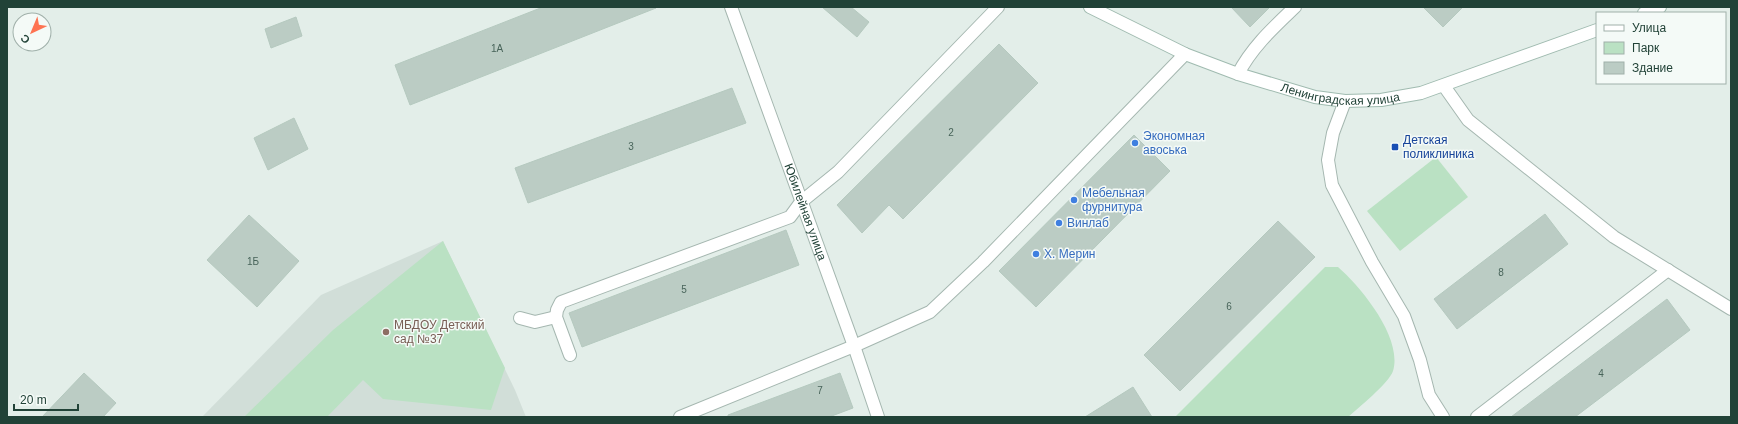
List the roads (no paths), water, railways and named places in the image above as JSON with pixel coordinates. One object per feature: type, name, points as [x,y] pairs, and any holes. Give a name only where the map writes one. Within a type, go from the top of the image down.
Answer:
[{"type":"street","name":"Юбилейная улица","points":[[731,7],[854,346],[878,417]]},
{"type":"street","points":[[570,355],[556,318],[561,302],[790,217],[801,202],[838,172],[998,7]]},
{"type":"street","points":[[1238,74],[1244,62],[1260,42],[1294,7]]},
{"type":"street","points":[[1647,12],[1660,7]]},
{"type":"street","name":"Ленинградская улица","points":[[1096,9],[1185,54],[1238,74],[1315,97],[1344,101],[1389,98],[1421,93],[1596,30]]},
{"type":"street","points":[[680,417],[854,346],[930,312],[983,262],[1185,54]]},
{"type":"street","points":[[1444,86],[1468,120],[1614,237],[1731,309]]},
{"type":"street","points":[[1344,101],[1333,132],[1328,160],[1332,185],[1372,262],[1404,316],[1420,360],[1429,395],[1443,417]]},
{"type":"street","points":[[1477,417],[1668,270]]},
{"type":"street","points":[[520,318],[536,322],[556,318]]},
{"type":"place","name":"Экономная авоська","points":[[1135,143]]},
{"type":"place","name":"Детская поликлиника","points":[[1395,147]]},
{"type":"place","name":"Мебельная фурнитура","points":[[1074,200]]},
{"type":"place","name":"Винлаб","points":[[1059,223]]},
{"type":"place","name":"Х. Мерин","points":[[1036,254]]},
{"type":"place","name":"МБДОУ Детский сад №37","points":[[386,332]]}]
